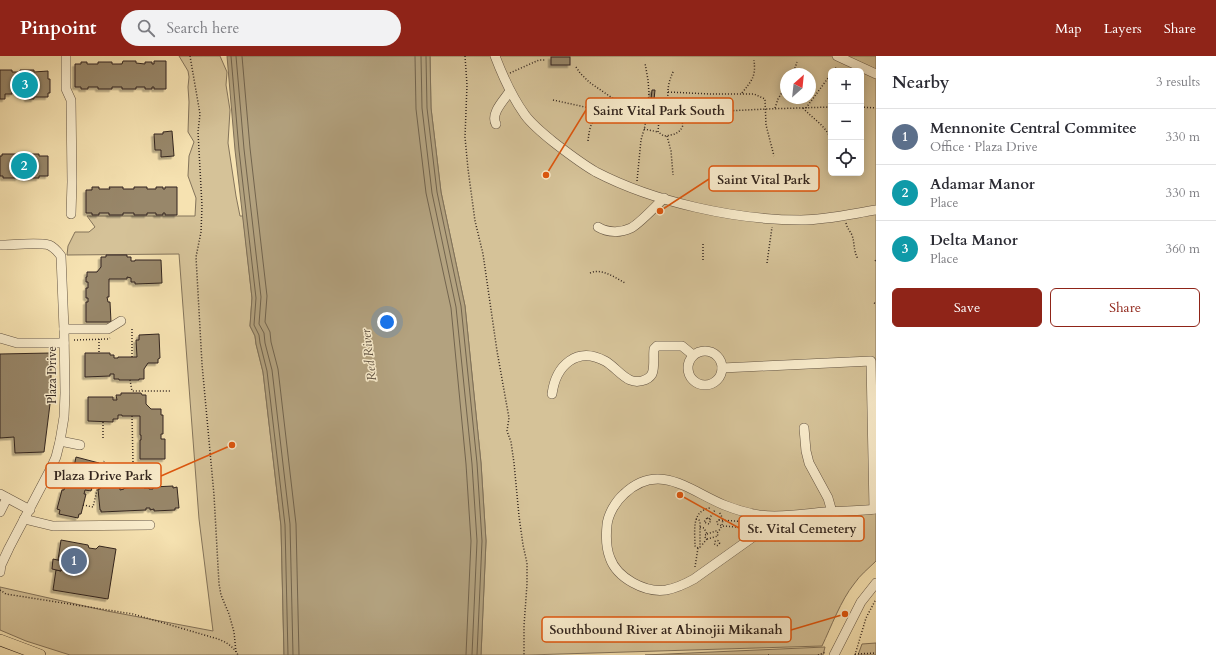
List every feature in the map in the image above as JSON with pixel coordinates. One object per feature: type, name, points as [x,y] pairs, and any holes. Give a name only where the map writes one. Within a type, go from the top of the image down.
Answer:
[{"type":"main road","points":[[0,640],[40,655]]},
{"type":"street","points":[[66,56],[66,89],[72,100],[71,214]]},
{"type":"street","points":[[495,56],[510,91],[526,116],[558,146],[595,171],[622,184],[697,207],[739,215],[774,219],[802,220],[876,210]]},
{"type":"street","points":[[837,56],[857,61],[876,74]]},
{"type":"street","points":[[496,124],[494,121],[495,115],[510,91]]},
{"type":"street","points":[[598,227],[611,232],[631,228],[664,198]]},
{"type":"street","name":"Plaza Drive","points":[[0,245],[42,245],[50,246],[57,250],[61,256],[64,329],[64,411],[60,441],[51,468],[9,548],[1,565],[0,572]]},
{"type":"street","points":[[64,329],[108,329],[121,321]]},
{"type":"street","points":[[0,338],[17,343],[64,343]]},
{"type":"street","points":[[552,394],[553,384],[557,374],[562,366],[574,358],[587,355],[594,356],[607,362],[630,380],[642,381],[651,374],[653,368],[654,349],[657,346],[682,346],[693,355]]},
{"type":"street","points":[[704,350],[715,353],[719,357],[722,362],[722,368],[722,373],[715,382],[704,385],[693,380],[688,370],[688,365],[693,355],[704,350]]},
{"type":"street","points":[[722,368],[872,361],[875,509],[782,517],[758,514],[724,505],[685,485],[659,479],[649,480],[628,489],[619,498],[613,508],[608,521],[607,546],[610,559],[618,570],[637,586],[655,590],[665,590],[682,586],[699,576],[782,517]]},
{"type":"street","points":[[804,428],[806,451],[809,463],[828,498],[832,512]]},
{"type":"street","points":[[60,441],[80,445]]},
{"type":"street","points":[[0,512],[3,496],[30,510]]},
{"type":"street","points":[[24,519],[53,526],[150,525]]},
{"type":"street","name":"Plaza Drive","points":[[0,554],[9,548]]},
{"type":"street","points":[[830,654],[843,639],[861,602],[876,584]]},
{"type":"street","points":[[840,655],[843,639]]},
{"type":"path","points":[[190,56],[200,114],[198,132],[202,206],[201,232],[196,257],[202,364],[214,495],[219,584],[221,595],[229,614],[234,632],[236,652]]},
{"type":"path","points":[[465,56],[467,85],[465,137],[468,169],[475,221],[483,254],[495,338],[509,418],[507,431],[511,442],[520,523],[527,563],[524,655]]},
{"type":"path","points":[[503,76],[539,60],[546,60]]},
{"type":"path","points":[[742,93],[752,80],[756,70],[754,60]]},
{"type":"path","points":[[636,189],[641,140],[649,93],[645,62]]},
{"type":"path","points":[[794,68],[797,62]]},
{"type":"path","points":[[576,67],[589,82],[620,104],[629,115]]},
{"type":"path","points":[[668,110],[668,81],[674,70]]},
{"type":"path","points":[[804,108],[828,78]]},
{"type":"path","points":[[668,92],[710,94],[742,93],[754,94],[765,99],[766,125],[774,156]]},
{"type":"path","points":[[775,108],[780,95]]},
{"type":"path","points":[[553,100],[608,112],[646,117],[655,120],[680,116],[766,108],[828,107]]},
{"type":"path","points":[[804,108],[822,124],[828,134]]},
{"type":"path","points":[[864,108],[876,108]]},
{"type":"path","points":[[588,141],[590,125],[601,115],[608,112]]},
{"type":"path","points":[[644,128],[658,132],[664,136],[678,133],[682,129],[683,125],[680,116]]},
{"type":"path","points":[[658,132],[659,119]]},
{"type":"path","points":[[667,136],[671,151],[673,176]]},
{"type":"path","points":[[844,215],[847,227],[851,234],[854,252],[858,259]]},
{"type":"path","points":[[766,263],[774,219]]},
{"type":"path","points":[[703,244],[703,262]]},
{"type":"path","points":[[590,273],[596,271],[610,274],[625,283]]},
{"type":"path","points":[[132,330],[132,357]]},
{"type":"path","points":[[98,339],[99,353]]},
{"type":"path","points":[[130,380],[132,392],[170,391]]},
{"type":"path","points":[[132,416],[133,462]]},
{"type":"path","points":[[103,422],[103,440]]},
{"type":"path","points":[[83,505],[93,507],[104,462]]},
{"type":"path","points":[[98,477],[115,479]]},
{"type":"path","points":[[109,478],[109,486]]},
{"type":"path","points":[[699,576],[695,568],[698,548],[695,546],[695,521],[700,512],[711,508],[720,513],[723,520],[722,526],[717,533],[718,536],[715,537],[716,541]]},
{"type":"path","points":[[703,528],[706,523],[704,522],[707,518],[709,519],[715,510]]},
{"type":"path","points":[[696,519],[700,522],[700,547]]},
{"type":"path","points":[[717,521],[750,522],[753,524],[750,528],[722,526],[717,524],[717,521]]},
{"type":"path","points":[[700,527],[703,528],[707,534]]},
{"type":"path","points":[[707,534],[716,531],[717,533]]},
{"type":"path","points":[[707,534],[705,535],[705,538],[707,539]]},
{"type":"path","points":[[698,548],[706,542],[707,539],[715,537]]},
{"type":"path","points":[[0,590],[6,594],[133,614],[218,639],[225,642],[238,655]]},
{"type":"path","points":[[876,599],[866,618],[855,654],[876,653]]},
{"type":"path","points":[[818,655],[830,654]]},
{"type":"shaded area","points":[[179,56],[220,56],[227,72],[226,85],[230,110],[228,143],[240,216],[243,216],[252,298],[250,326],[255,336],[263,372],[281,526],[284,655],[70,655],[26,641],[0,630],[0,587],[107,611],[213,631],[199,519],[179,254],[67,255],[68,246],[75,232],[89,232],[95,227],[87,216],[195,216],[196,198],[188,176],[189,156],[194,142],[188,132],[189,77],[188,71]]},
{"type":"shaded area","points":[[430,56],[876,56],[876,561],[849,590],[822,646],[528,655],[481,655],[486,541],[481,463],[465,306],[441,192],[431,108]]},
{"type":"shaded area","points":[[876,643],[876,655],[858,655],[862,644]]},
{"type":"shaded area","points":[[825,647],[823,655],[645,655]]},
{"type":"water","name":"Red River","points":[[227,56],[430,56],[431,108],[441,192],[465,306],[481,463],[486,541],[481,655],[284,655],[281,526],[263,372],[255,336],[250,326],[252,298],[235,150]]},
{"type":"building","points":[[551,57],[570,57],[570,65],[551,65]]},
{"type":"building","points":[[123,61],[136,61],[136,63],[145,64],[145,62],[152,62],[152,64],[154,64],[154,61],[166,61],[166,89],[154,89],[154,87],[152,87],[152,89],[145,89],[145,87],[136,87],[136,89],[122,89],[122,87],[112,87],[112,89],[98,89],[98,87],[88,87],[88,89],[81,89],[81,87],[75,87],[75,64],[81,64],[81,62],[87,62],[87,64],[98,64],[98,62],[112,62],[112,64],[122,64]]},
{"type":"building","points":[[0,70],[12,70],[12,72],[20,72],[20,70],[34,70],[34,72],[48,71],[48,79],[50,79],[50,93],[48,93],[48,97],[34,97],[34,99],[27,99],[27,94],[12,92],[12,94],[5,94],[5,99],[0,99]]},
{"type":"building","points":[[652,90],[655,90],[653,109],[650,108]]},
{"type":"building","points":[[172,131],[174,156],[161,157],[161,150],[155,150],[154,134],[163,134],[163,132]]},
{"type":"building","points":[[2,154],[17,154],[17,156],[24,156],[24,154],[39,154],[39,156],[48,156],[48,176],[39,176],[39,178],[24,178],[25,176],[18,176],[18,178],[3,178],[3,176],[0,176],[0,156],[2,156]]},
{"type":"building","points":[[92,187],[99,187],[99,189],[110,189],[109,187],[134,189],[134,187],[147,187],[147,189],[156,189],[156,187],[163,187],[163,189],[165,189],[165,187],[177,187],[177,215],[165,215],[165,213],[163,213],[163,215],[156,215],[156,213],[147,213],[147,215],[134,215],[134,213],[123,213],[123,215],[109,215],[109,213],[99,213],[99,215],[92,215],[92,213],[86,213],[86,190],[92,190]]},
{"type":"building","points":[[106,255],[127,255],[127,257],[131,257],[131,261],[161,260],[162,283],[135,284],[135,282],[131,282],[131,278],[127,277],[127,279],[109,279],[109,297],[107,297],[108,302],[110,302],[111,322],[86,322],[86,302],[88,302],[88,298],[86,298],[86,288],[88,288],[88,282],[86,282],[87,272],[97,272],[101,267],[101,257],[106,257]]},
{"type":"building","points":[[159,334],[160,358],[158,359],[158,363],[148,363],[144,369],[144,379],[119,380],[114,379],[114,374],[110,374],[110,376],[85,377],[85,353],[110,353],[110,355],[114,355],[114,358],[137,357],[136,340],[139,340],[139,335]]},
{"type":"building","points":[[51,353],[51,396],[44,452],[15,453],[14,437],[0,438],[0,354]]},
{"type":"building","points":[[121,393],[141,393],[142,395],[146,395],[146,404],[151,409],[161,409],[161,415],[163,415],[163,434],[161,434],[161,439],[165,439],[165,459],[140,459],[140,416],[118,415],[118,419],[113,419],[113,422],[88,421],[88,397],[113,397],[113,400],[117,400],[116,395],[121,395]]},
{"type":"building","points":[[76,457],[99,463],[98,475],[94,488],[92,487],[91,491],[85,490],[84,494],[86,494],[81,514],[79,514],[78,518],[59,514],[60,510],[57,509],[62,490],[64,490],[65,485],[72,487],[73,482],[71,482]]},
{"type":"building","points":[[120,485],[120,490],[124,488],[144,486],[144,488],[149,489],[153,489],[153,487],[177,487],[179,508],[175,508],[175,510],[154,511],[154,509],[150,510],[150,508],[146,508],[146,510],[101,512],[98,489],[100,489],[100,487]]},
{"type":"building","points":[[61,540],[88,545],[89,548],[96,549],[99,546],[116,549],[108,599],[53,590],[56,570],[61,571],[62,561],[58,560]]},
{"type":"building","points":[[53,559],[62,561],[61,571],[52,569]]},
{"type":"place","name":"Delta Manor","points":[[25,85]]},
{"type":"place","name":"Adamar Manor","points":[[24,166]]},
{"type":"place","name":"Saint Vital Park South","points":[[546,175]]},
{"type":"place","name":"Saint Vital Park","points":[[660,211]]},
{"type":"place","name":"Plaza Drive Park","points":[[232,445]]},
{"type":"place","name":"St. Vital Cemetery","points":[[680,495]]},
{"type":"place","name":"Mennonite Central Commitee","points":[[74,561]]},
{"type":"place","name":"Southbound River at Abinojii Mikanah","points":[[845,614]]}]
